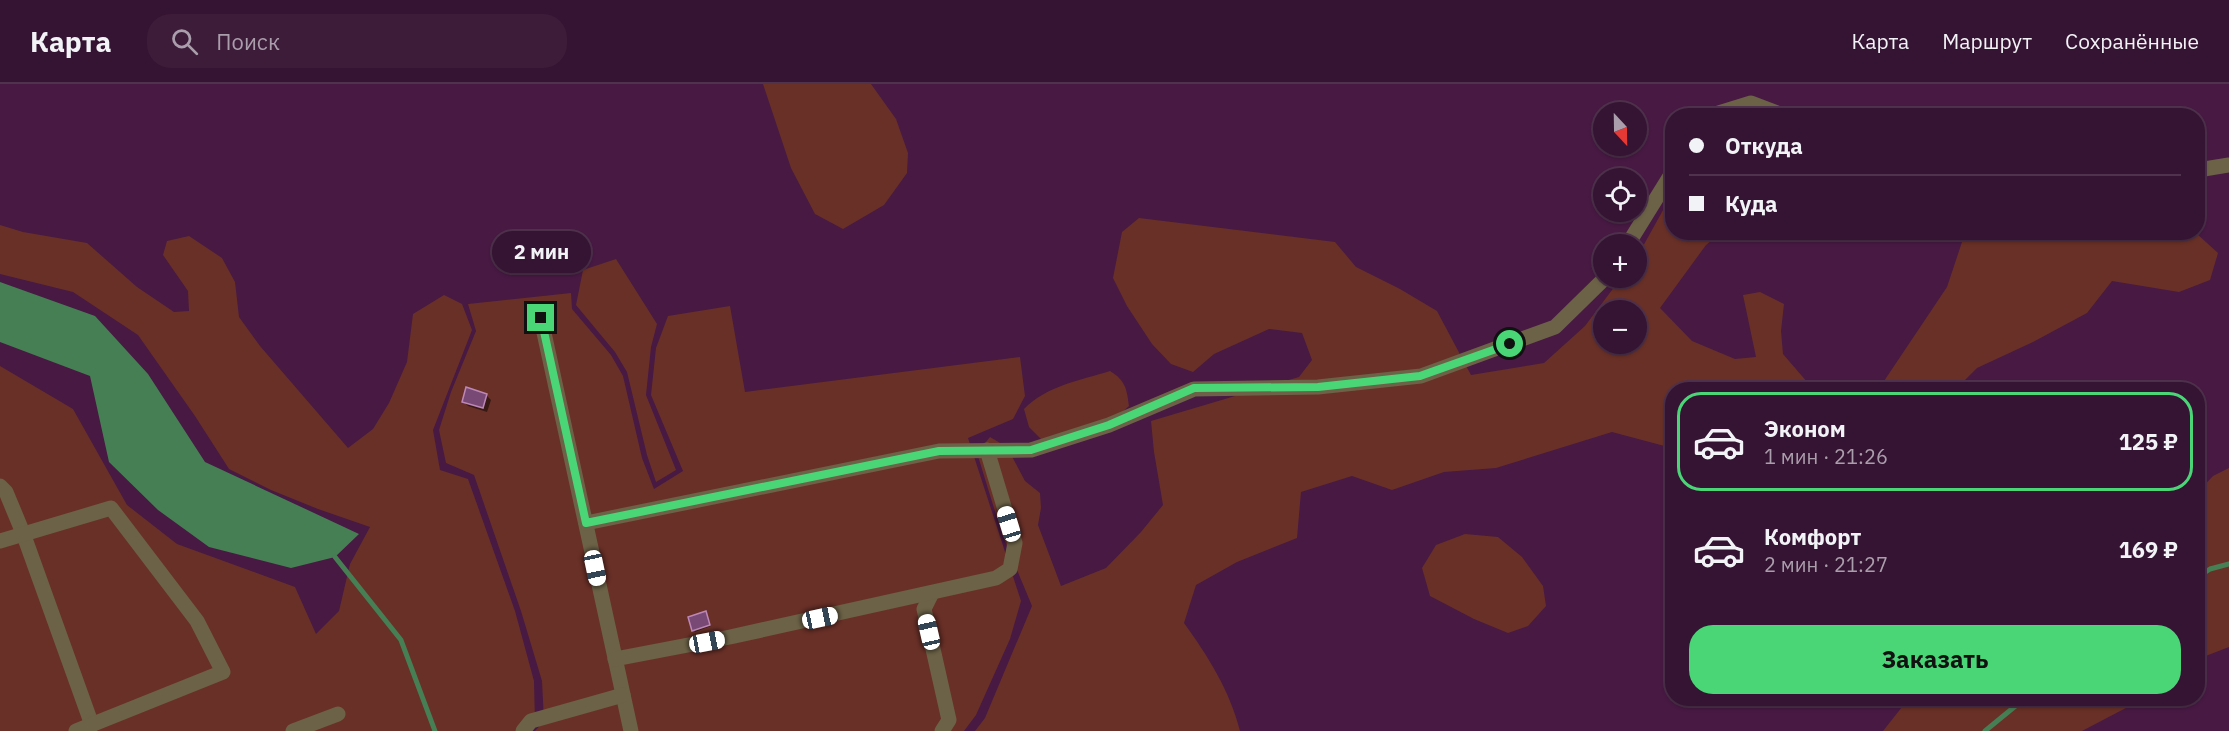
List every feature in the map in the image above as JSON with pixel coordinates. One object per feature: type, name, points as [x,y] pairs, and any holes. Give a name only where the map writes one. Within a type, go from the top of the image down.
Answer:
[{"type":"street","points":[[1735,108],[1752,103],[1765,108]]},
{"type":"street","points":[[2205,169],[2229,165]]},
{"type":"street","points":[[1634,234],[1665,185]]},
{"type":"street","points":[[586,523],[939,451],[1031,450],[1109,425],[1194,388],[1318,387],[1420,376],[1555,327],[1595,288]]},
{"type":"street","points":[[541,318],[631,731]]},
{"type":"street","points":[[615,659],[730,637],[996,578],[1010,569],[1015,543],[987,450]]},
{"type":"street","points":[[0,486],[6,492],[23,533],[92,725]]},
{"type":"street","points":[[0,541],[111,508],[197,621],[223,672],[76,731]]},
{"type":"street","points":[[932,593],[924,609],[949,720],[942,731]]},
{"type":"street","points":[[523,731],[531,721],[623,696]]},
{"type":"street","points":[[293,731],[338,714]]},
{"type":"shaded area","points":[[763,84],[871,84],[896,119],[908,153],[907,173],[884,205],[843,229],[815,214],[791,168]]},
{"type":"shaded area","points":[[1665,207],[1665,240],[1712,240],[1706,245],[1660,308],[1692,341],[1735,359],[1756,357],[1743,295],[1760,292],[1784,304],[1781,331],[1783,354],[1807,382],[1665,382],[1665,446],[1612,432],[1496,468],[1444,472],[1392,490],[1352,476],[1301,492],[1297,538],[1237,562],[1196,585],[1184,623],[1217,674],[1236,716],[1240,731],[975,731],[985,718],[1032,606],[1002,534],[977,453],[990,437],[1007,447],[1025,481],[1040,493],[1041,508],[1038,525],[1061,586],[1106,568],[1141,532],[1163,505],[1151,421],[1299,377],[1312,360],[1302,333],[1269,329],[1214,354],[1193,372],[1171,364],[1152,344],[1127,306],[1113,278],[1122,232],[1139,218],[1335,242],[1356,267],[1437,311],[1471,375],[1544,363],[1585,326],[1593,315],[1593,354],[1647,354],[1647,300],[1604,300],[1614,288],[1647,288],[1647,239]]},
{"type":"shaded area","points":[[0,225],[23,232],[87,243],[137,287],[174,312],[189,311],[188,291],[163,255],[167,241],[189,236],[222,258],[235,282],[239,317],[260,346],[348,448],[373,429],[389,403],[407,362],[413,314],[444,295],[462,304],[472,330],[433,430],[440,470],[468,479],[515,611],[534,681],[535,722],[524,731],[0,731],[0,366],[73,409],[127,505],[177,544],[295,587],[316,634],[339,611],[350,564],[370,527],[271,490],[229,469],[138,335],[73,292],[0,274]]},
{"type":"shaded area","points":[[1963,240],[2204,240],[2218,253],[2210,280],[2179,292],[2112,281],[2087,313],[1977,368],[1963,382],[1883,382],[1947,287]]},
{"type":"shaded area","points":[[616,259],[657,324],[651,347],[646,395],[676,470],[656,482],[647,455],[627,372],[615,352],[576,305],[583,270]]},
{"type":"shaded area","points":[[0,282],[95,316],[148,374],[205,462],[359,534],[335,557],[291,568],[209,547],[158,510],[109,462],[90,376],[0,342]]},
{"type":"shaded area","points":[[571,293],[572,309],[611,355],[623,376],[642,458],[654,489],[683,471],[651,395],[656,348],[668,316],[730,306],[745,392],[1020,357],[1025,396],[1013,419],[968,438],[1021,601],[1010,639],[976,715],[964,731],[535,731],[544,721],[542,681],[521,611],[474,475],[446,463],[439,430],[451,392],[476,331],[468,304]]},
{"type":"shaded area","points":[[1110,371],[1122,382],[1127,395],[1129,406],[1119,415],[1043,441],[1029,427],[1024,409],[1033,401],[1053,389]]},
{"type":"shaded area","points":[[2229,468],[2229,647],[2205,656],[2205,485],[2213,476]]},
{"type":"shaded area","points":[[1465,534],[1498,537],[1522,557],[1543,586],[1546,606],[1528,626],[1508,633],[1474,619],[1430,596],[1422,568],[1436,545]]},
{"type":"shaded area","points":[[2130,706],[2082,731],[1883,731],[1902,707]]},
{"type":"building","points":[[466,387],[487,394],[483,408],[462,402]]},
{"type":"building","points":[[706,611],[710,625],[692,631],[688,617]]},
{"type":"waterway","points":[[335,557],[401,640],[435,731]]},
{"type":"waterway","points":[[2205,572],[2229,564]]},
{"type":"waterway","points":[[1985,731],[2015,706]]},
{"type":"route","points":[[541,318],[586,523],[939,451],[1031,450],[1109,425],[1194,388],[1318,387],[1420,376],[1510,344]]}]
